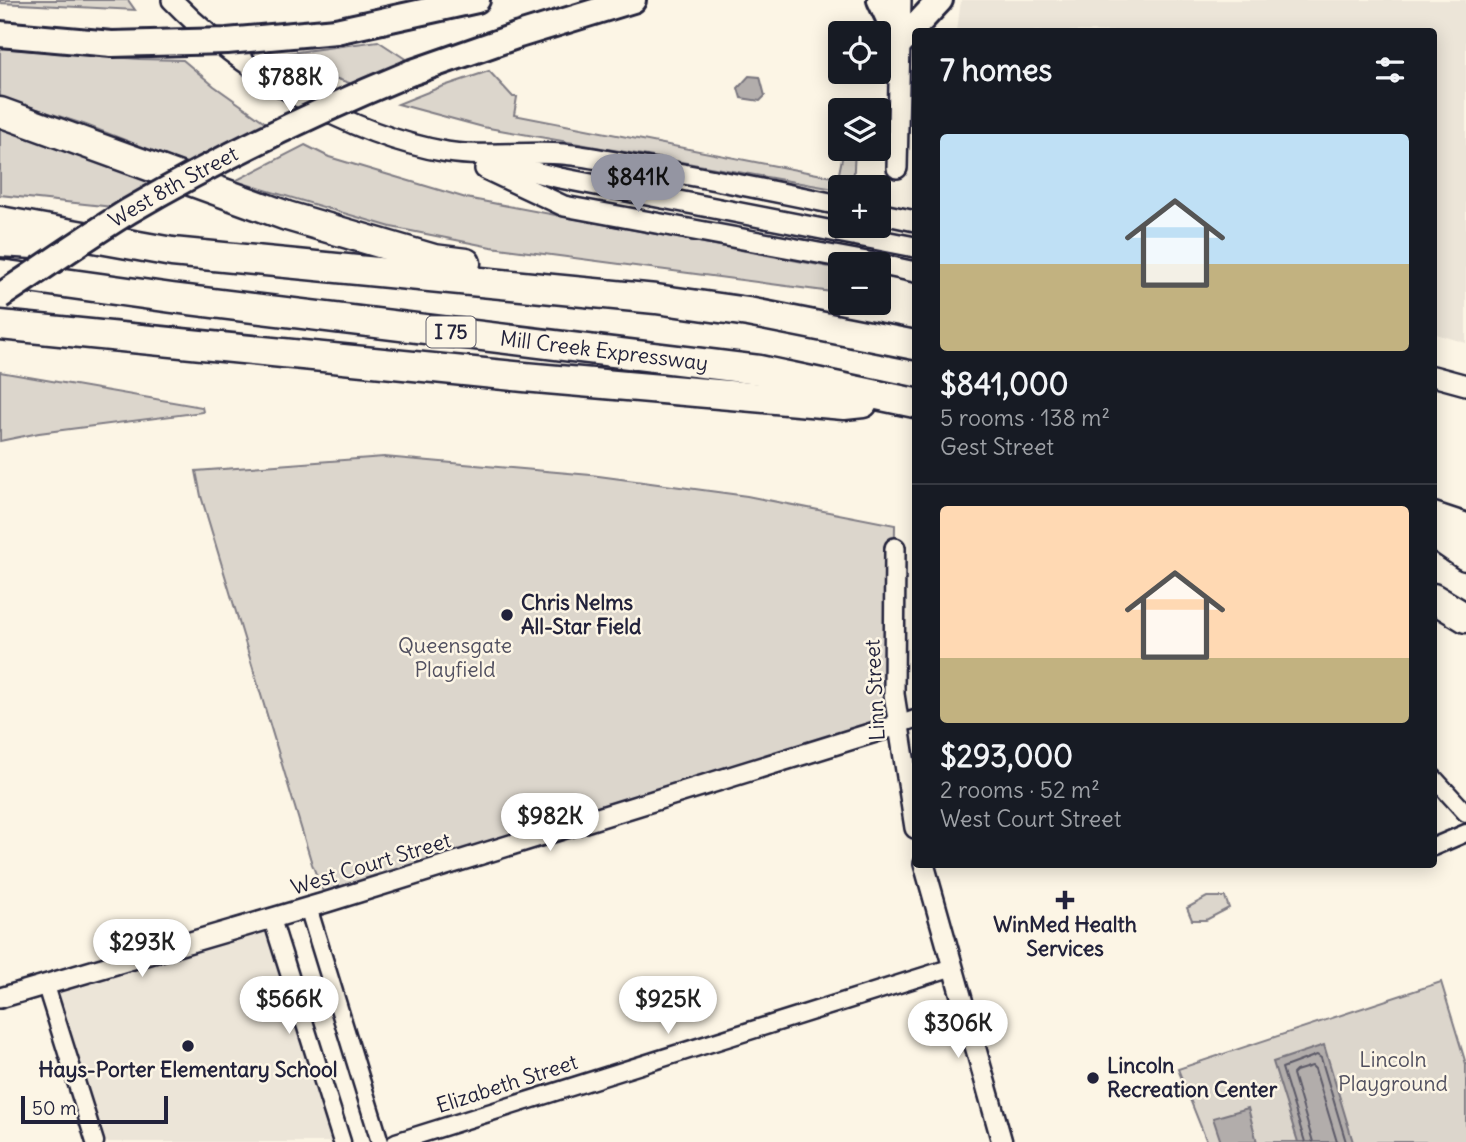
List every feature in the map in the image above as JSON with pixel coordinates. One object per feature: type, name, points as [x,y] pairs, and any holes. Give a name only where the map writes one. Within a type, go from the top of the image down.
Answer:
[{"type":"highway","points":[[0,111],[230,196],[434,259],[613,280],[656,299]]},
{"type":"highway","points":[[0,221],[172,252]]},
{"type":"highway","points":[[0,242],[172,252],[656,299],[748,312],[912,344]]},
{"type":"highway","name":"Mill Creek Expressway","points":[[0,274],[172,298],[759,370],[908,401]]},
{"type":"highway","points":[[0,325],[524,377],[844,405],[908,401]]},
{"type":"highway","points":[[1437,518],[1466,528]]},
{"type":"highway","points":[[1437,536],[1466,556]]},
{"type":"highway","points":[[1437,600],[1466,618]]},
{"type":"main road","points":[[0,34],[111,44],[227,41],[336,31],[477,0]]},
{"type":"main road","name":"West 8th Street","points":[[0,296],[128,212],[288,126],[410,73],[519,35],[633,0]]},
{"type":"main road","points":[[880,0],[900,43],[912,30]]},
{"type":"main road","points":[[914,28],[940,0]]},
{"type":"street","points":[[172,0],[232,52],[277,83],[317,106],[401,141],[560,178],[906,245]]},
{"type":"street","points":[[897,168],[901,0]]},
{"type":"street","points":[[449,152],[564,154],[714,179],[828,203]]},
{"type":"street","points":[[449,152],[564,206],[828,255]]},
{"type":"street","points":[[891,216],[912,220]]},
{"type":"street","points":[[891,267],[912,271]]},
{"type":"street","points":[[1437,376],[1466,385]]},
{"type":"street","name":"Linn Street","points":[[895,548],[894,694],[906,722],[912,793]]},
{"type":"street","name":"West Court Street","points":[[0,998],[272,919],[906,722]]},
{"type":"street","points":[[1437,781],[1466,813]]},
{"type":"street","points":[[1437,844],[1466,833]]},
{"type":"street","points":[[925,868],[1002,1142]]},
{"type":"street","points":[[309,907],[380,1142]]},
{"type":"street","points":[[272,919],[342,1142]]},
{"type":"street","name":"Elizabeth Street","points":[[396,1142],[953,967]]},
{"type":"street","points":[[46,986],[95,1142]]},
{"type":"shaded area","points":[[961,0],[1466,0],[1466,343],[1437,334],[1437,28],[957,28]]},
{"type":"shaded area","name":"Hays-Porter Elementary School","points":[[272,919],[342,1142],[95,1142],[46,986]]},
{"type":"green space","points":[[0,0],[128,0],[135,10],[0,3]]},
{"type":"green space","points":[[378,41],[407,60],[352,84],[314,71],[290,53]]},
{"type":"green space","points":[[0,48],[183,60],[266,123],[187,164],[86,125],[0,97]]},
{"type":"green space","points":[[489,71],[513,97],[517,97],[514,115],[828,176],[828,188],[483,127],[398,104]]},
{"type":"green space","points":[[0,126],[153,182],[113,207],[0,195]]},
{"type":"green space","points":[[305,145],[329,157],[466,198],[828,267],[828,291],[491,247],[391,227],[235,181]]},
{"type":"green space","points":[[842,161],[854,161],[854,175],[839,175]]},
{"type":"green space","points":[[0,372],[202,407],[203,412],[39,433],[0,441]]},
{"type":"green space","name":"Queensgate Playfield","points":[[384,457],[591,475],[747,496],[895,525],[894,599],[898,725],[327,902],[312,864],[201,496],[196,471]]},
{"type":"green space","points":[[1207,897],[1225,897],[1229,908],[1206,920],[1192,920],[1187,908]]},
{"type":"green space","name":"Lincoln Playground","points":[[1441,982],[1466,1064],[1466,1142],[1207,1142],[1178,1069]]},
{"type":"water","points":[[749,76],[760,77],[765,96],[760,101],[741,98],[738,88]]},
{"type":"water","points":[[1324,1045],[1353,1142],[1298,1142],[1273,1062]]},
{"type":"water","points":[[1248,1108],[1257,1142],[1221,1142],[1213,1118]]},
{"type":"place","name":"Chris Nelms All-Star Field","points":[[507,615]]},
{"type":"place","name":"WinMed Health Services","points":[[1065,900]]},
{"type":"place","name":"Hays-Porter Elementary School","points":[[188,1046]]},
{"type":"place","name":"Lincoln Recreation Center","points":[[1093,1078]]}]
